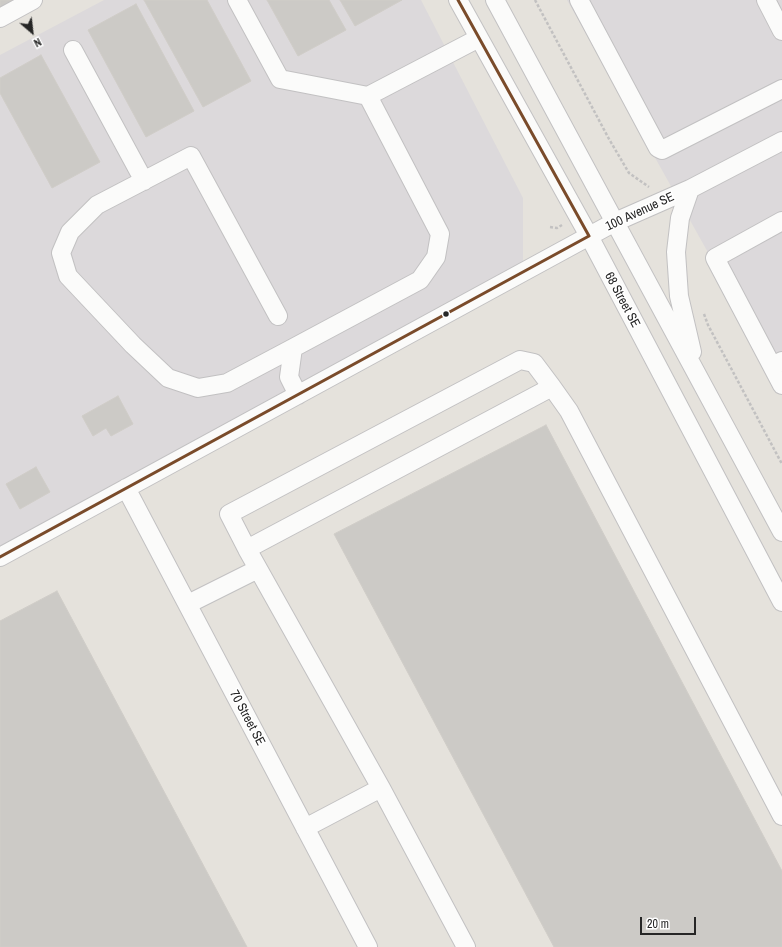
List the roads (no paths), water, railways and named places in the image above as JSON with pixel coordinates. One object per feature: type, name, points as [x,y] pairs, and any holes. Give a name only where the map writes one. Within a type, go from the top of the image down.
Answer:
[{"type":"street","points":[[0,18],[33,0]]},
{"type":"street","points":[[237,0],[280,79],[368,96],[479,38]]},
{"type":"street","name":"68 Street SE","points":[[458,0],[589,236],[782,602]]},
{"type":"street","points":[[495,0],[782,532]]},
{"type":"street","points":[[579,0],[658,148],[662,150],[782,89]]},
{"type":"street","points":[[766,0],[782,31]]},
{"type":"street","points":[[73,50],[144,181]]},
{"type":"street","points":[[278,316],[191,156],[96,205],[70,232],[61,253],[68,276],[133,345],[168,378],[198,388],[227,382],[420,280],[436,256],[440,234],[368,96]]},
{"type":"street","name":"100 Avenue SE","points":[[0,557],[615,222],[690,189],[782,141]]},
{"type":"street","points":[[690,189],[680,218],[676,252],[678,296],[698,376]]},
{"type":"street","points":[[782,221],[715,258],[777,363],[782,385]]},
{"type":"street","points":[[293,348],[289,377],[298,395]]},
{"type":"street","points":[[466,947],[381,788],[258,569],[229,514],[520,360],[534,363],[569,411],[782,816]]},
{"type":"street","points":[[247,549],[552,387]]},
{"type":"street","name":"70 Street SE","points":[[126,488],[368,947]]},
{"type":"street","points":[[188,604],[258,569]]},
{"type":"street","points":[[305,828],[381,788]]}]
